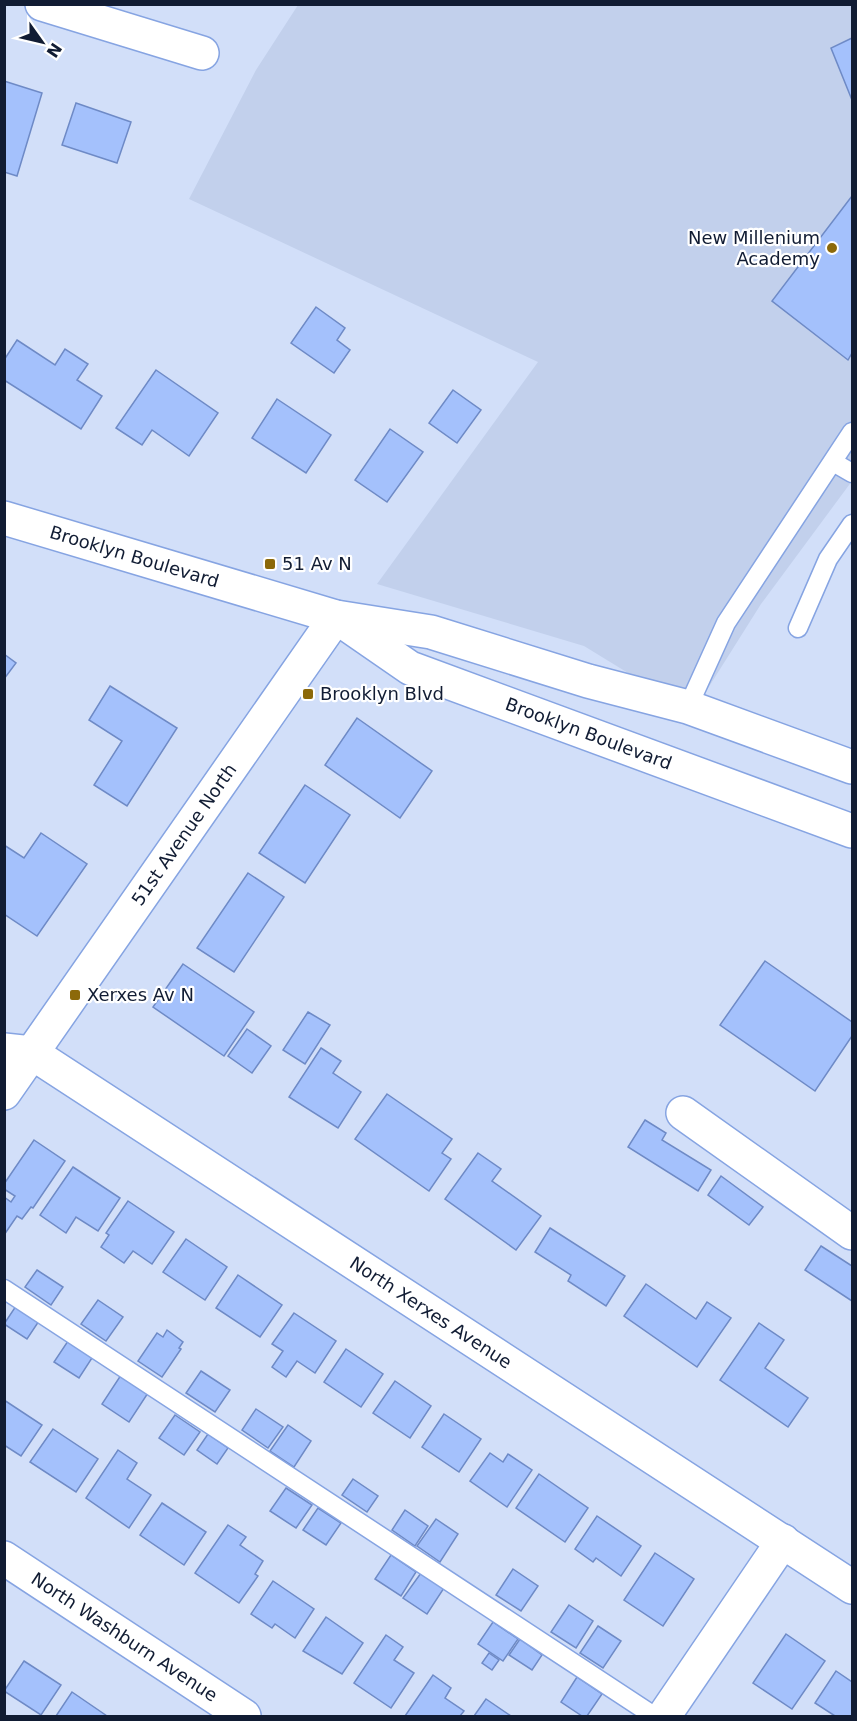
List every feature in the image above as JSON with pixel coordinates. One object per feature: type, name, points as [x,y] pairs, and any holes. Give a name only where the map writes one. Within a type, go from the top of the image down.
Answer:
[{"type":"street","points":[[42,4],[202,53]]},
{"type":"street","name":"Brooklyn Boulevard","points":[[4,518],[336,617],[431,632],[588,681],[688,707],[852,767]]},
{"type":"street","name":"Brooklyn Boulevard","points":[[336,617],[410,668],[852,831]]},
{"type":"street","name":"51st Avenue North","points":[[4,1093],[18,1051],[336,617]]},
{"type":"street","name":"North Xerxes Avenue","points":[[18,1051],[852,1587]]},
{"type":"street","points":[[682,1113],[852,1233]]},
{"type":"street","points":[[664,1716],[783,1541]]},
{"type":"street","name":"North Washburn Avenue","points":[[4,1558],[244,1716]]},
{"type":"lane","points":[[688,707],[726,622],[852,432]]},
{"type":"lane","points":[[833,462],[852,473]]},
{"type":"lane","points":[[798,628],[828,559],[852,524]]},
{"type":"lane","points":[[4,1289],[654,1716]]},
{"type":"shaded area","points":[[298,5],[852,5],[852,481],[761,604],[705,693],[633,676],[584,646],[377,584],[538,362],[189,199],[256,70]]},
{"type":"building","points":[[852,38],[852,100],[831,48]]},
{"type":"building","points":[[4,81],[42,93],[17,176],[4,172]]},
{"type":"building","points":[[76,103],[131,122],[117,163],[62,145]]},
{"type":"building","name":"New Millenium Academy","points":[[852,196],[852,353],[848,360],[772,301]]},
{"type":"building","points":[[316,307],[345,328],[337,340],[350,350],[334,373],[291,343]]},
{"type":"building","points":[[17,340],[55,365],[65,349],[88,364],[77,380],[102,396],[81,429],[4,380],[4,360]]},
{"type":"building","points":[[156,370],[218,413],[189,456],[152,430],[142,445],[116,428]]},
{"type":"building","points":[[453,390],[481,410],[457,443],[429,423]]},
{"type":"building","points":[[277,399],[331,435],[306,473],[252,438]]},
{"type":"building","points":[[390,429],[423,452],[387,502],[355,480]]},
{"type":"building","points":[[4,654],[16,663],[4,679]]},
{"type":"building","points":[[110,686],[177,728],[127,806],[94,785],[122,741],[89,720]]},
{"type":"building","points":[[357,718],[432,771],[400,818],[325,765]]},
{"type":"building","points":[[305,785],[350,815],[305,883],[259,853]]},
{"type":"building","points":[[41,833],[87,864],[37,936],[4,914],[4,845],[24,858]]},
{"type":"building","points":[[248,873],[284,897],[234,972],[197,948]]},
{"type":"building","points":[[765,961],[852,1022],[852,1036],[815,1091],[720,1025]]},
{"type":"building","points":[[183,964],[254,1012],[224,1056],[153,1007]]},
{"type":"building","points":[[308,1012],[330,1025],[305,1064],[283,1050]]},
{"type":"building","points":[[247,1029],[271,1046],[252,1073],[228,1056]]},
{"type":"building","points":[[321,1048],[341,1061],[333,1073],[361,1092],[338,1128],[289,1097]]},
{"type":"building","points":[[387,1094],[452,1139],[442,1153],[451,1159],[429,1191],[355,1139]]},
{"type":"building","points":[[645,1120],[666,1133],[662,1140],[711,1170],[698,1191],[628,1147]]},
{"type":"building","points":[[34,1140],[65,1161],[33,1208],[31,1207],[22,1219],[17,1216],[4,1235],[4,1197],[11,1202],[15,1196],[4,1189],[4,1184]]},
{"type":"building","points":[[478,1153],[501,1169],[492,1181],[541,1216],[516,1250],[445,1199]]},
{"type":"building","points":[[73,1167],[120,1198],[98,1231],[76,1217],[66,1233],[40,1215]]},
{"type":"building","points":[[721,1176],[763,1207],[749,1225],[708,1195]]},
{"type":"building","points":[[128,1201],[174,1232],[152,1264],[133,1251],[124,1263],[101,1247],[109,1235],[106,1233]]},
{"type":"building","points":[[550,1228],[625,1276],[606,1306],[568,1281],[571,1275],[535,1252]]},
{"type":"building","points":[[186,1239],[227,1267],[205,1300],[163,1272]]},
{"type":"building","points":[[821,1246],[852,1266],[852,1301],[805,1270]]},
{"type":"building","points":[[37,1270],[63,1287],[51,1305],[25,1287]]},
{"type":"building","points":[[238,1275],[282,1305],[260,1337],[216,1308]]},
{"type":"building","points":[[646,1284],[696,1319],[707,1302],[731,1318],[697,1367],[624,1316]]},
{"type":"building","points":[[98,1300],[123,1317],[106,1341],[81,1324]]},
{"type":"building","points":[[16,1306],[39,1321],[27,1339],[4,1324]]},
{"type":"building","points":[[294,1313],[336,1341],[315,1373],[297,1361],[286,1377],[272,1367],[283,1351],[272,1344]]},
{"type":"building","points":[[759,1323],[784,1340],[765,1368],[808,1398],[788,1427],[720,1380]]},
{"type":"building","points":[[167,1330],[183,1342],[179,1348],[181,1349],[162,1377],[138,1361],[157,1333],[163,1337]]},
{"type":"building","points":[[68,1341],[92,1358],[79,1378],[54,1362]]},
{"type":"building","points":[[346,1349],[383,1374],[361,1407],[324,1382]]},
{"type":"building","points":[[201,1371],[230,1390],[215,1412],[186,1393]]},
{"type":"building","points":[[121,1375],[148,1393],[129,1422],[102,1404]]},
{"type":"building","points":[[395,1381],[431,1406],[410,1438],[373,1413]]},
{"type":"building","points":[[4,1400],[42,1425],[21,1456],[4,1445]]},
{"type":"building","points":[[256,1409],[283,1427],[268,1448],[242,1430]]},
{"type":"building","points":[[444,1414],[481,1439],[459,1472],[422,1447]]},
{"type":"building","points":[[175,1415],[200,1432],[184,1455],[159,1438]]},
{"type":"building","points":[[288,1425],[311,1441],[294,1467],[270,1451]]},
{"type":"building","points":[[53,1429],[98,1459],[76,1492],[30,1462]]},
{"type":"building","points":[[208,1434],[228,1448],[217,1464],[197,1450]]},
{"type":"building","points":[[118,1450],[137,1463],[127,1479],[151,1495],[129,1528],[86,1498]]},
{"type":"building","points":[[490,1453],[503,1462],[508,1454],[532,1470],[507,1507],[470,1481]]},
{"type":"building","points":[[539,1474],[588,1508],[565,1542],[516,1508]]},
{"type":"building","points":[[353,1479],[378,1496],[367,1512],[342,1495]]},
{"type":"building","points":[[286,1488],[312,1505],[296,1528],[270,1511]]},
{"type":"building","points":[[162,1503],[206,1532],[184,1565],[140,1535]]},
{"type":"building","points":[[318,1508],[341,1523],[326,1545],[303,1530]]},
{"type":"building","points":[[405,1510],[428,1526],[415,1546],[392,1530]]},
{"type":"building","points":[[597,1516],[641,1546],[621,1576],[596,1558],[593,1562],[575,1549]]},
{"type":"building","points":[[436,1519],[458,1534],[440,1562],[417,1546]]},
{"type":"building","points":[[228,1525],[246,1537],[240,1545],[263,1561],[255,1574],[258,1576],[239,1603],[195,1573]]},
{"type":"building","points":[[655,1553],[694,1579],[663,1626],[624,1600]]},
{"type":"building","points":[[391,1555],[416,1572],[401,1596],[375,1579]]},
{"type":"building","points":[[513,1569],[538,1586],[521,1611],[496,1595]]},
{"type":"building","points":[[421,1573],[444,1588],[427,1614],[403,1598]]},
{"type":"building","points":[[273,1581],[314,1609],[295,1638],[275,1624],[272,1628],[251,1614]]},
{"type":"building","points":[[569,1605],[593,1621],[576,1648],[551,1632]]},
{"type":"building","points":[[326,1617],[363,1643],[342,1674],[303,1651]]},
{"type":"building","points":[[493,1622],[518,1639],[503,1661],[478,1644]]},
{"type":"building","points":[[598,1626],[621,1641],[603,1668],[580,1653]]},
{"type":"building","points":[[786,1634],[825,1661],[792,1709],[753,1683]]},
{"type":"building","points":[[386,1635],[403,1647],[394,1660],[414,1673],[391,1708],[354,1683]]},
{"type":"building","points":[[520,1639],[542,1655],[532,1670],[509,1655]]},
{"type":"building","points":[[489,1653],[499,1660],[492,1670],[482,1663]]},
{"type":"building","points":[[24,1661],[61,1685],[41,1715],[4,1691]]},
{"type":"building","points":[[836,1671],[852,1682],[852,1716],[835,1716],[815,1703]]},
{"type":"building","points":[[433,1675],[451,1688],[445,1698],[464,1711],[460,1716],[405,1716]]},
{"type":"building","points":[[577,1677],[602,1694],[587,1716],[582,1716],[561,1702]]},
{"type":"building","points":[[72,1692],[107,1716],[56,1716]]},
{"type":"building","points":[[486,1699],[511,1716],[474,1716]]},
{"type":"place","name":"New Millenium Academy","points":[[832,248]]},
{"type":"place","name":"51 Av N","points":[[270,564]]},
{"type":"place","name":"Brooklyn Blvd","points":[[308,694]]},
{"type":"place","name":"Xerxes Av N","points":[[75,995]]}]
